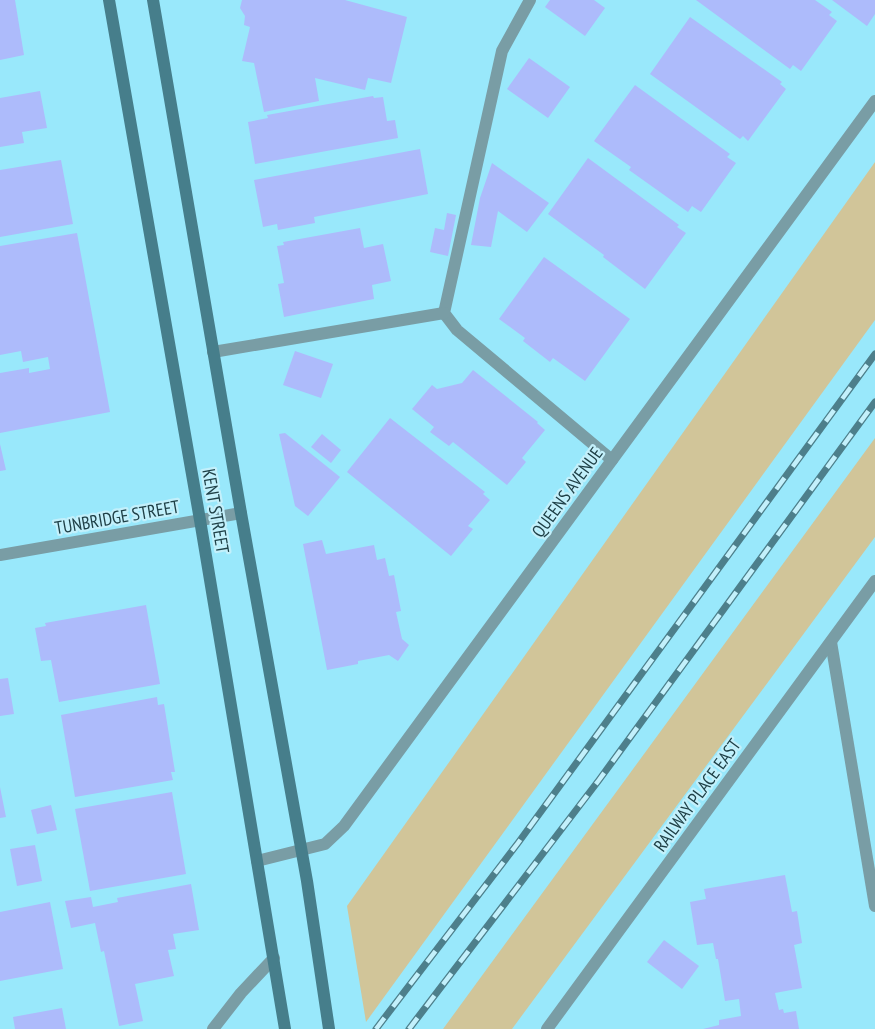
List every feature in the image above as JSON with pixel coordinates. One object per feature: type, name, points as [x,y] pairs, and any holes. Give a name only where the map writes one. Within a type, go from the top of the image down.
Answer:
[{"type":"street","name":"KENT STREET","points":[[109,0],[200,520],[285,1029]]},
{"type":"street","name":"KENT STREET","points":[[153,0],[301,850],[329,1029]]},
{"type":"street","points":[[530,0],[502,51],[444,313],[457,330],[612,460]]},
{"type":"street","name":"QUEENS AVENUE","points":[[257,861],[325,844],[344,826],[875,101]]},
{"type":"street","points":[[213,352],[444,313]]},
{"type":"street","name":"TUNBRIDGE STREET","points":[[0,555],[241,513]]},
{"type":"street","name":"RAILWAY PLACE EAST","points":[[547,1029],[875,581]]},
{"type":"street","points":[[831,642],[875,906]]},
{"type":"street","points":[[213,1029],[241,993],[274,958]]},
{"type":"shaded area","points":[[875,162],[875,320],[366,1022],[347,906]]},
{"type":"shaded area","points":[[875,438],[875,537],[512,1029],[443,1029]]},
{"type":"building","points":[[0,0],[15,0],[24,55],[0,60]]},
{"type":"building","points":[[242,0],[345,0],[407,17],[391,83],[368,78],[365,90],[315,78],[319,101],[264,112],[254,63],[242,61],[250,27],[244,25],[245,16],[240,8]]},
{"type":"building","points":[[550,0],[594,0],[605,8],[585,36],[545,7]]},
{"type":"building","points":[[696,0],[815,0],[832,12],[829,15],[837,21],[801,71],[793,65],[790,69]]},
{"type":"building","points":[[832,0],[875,0],[875,14],[867,26]]},
{"type":"building","points":[[690,17],[782,82],[780,84],[786,89],[748,141],[743,136],[740,139],[650,74]]},
{"type":"building","points":[[529,58],[570,87],[548,118],[507,89]]},
{"type":"building","points":[[635,85],[730,154],[727,157],[736,163],[701,212],[692,206],[688,212],[629,170],[631,167],[594,141]]},
{"type":"building","points":[[40,91],[47,128],[22,132],[24,143],[0,147],[0,98]]},
{"type":"building","points":[[373,96],[374,98],[383,97],[387,121],[395,120],[398,138],[255,164],[248,122],[268,118],[267,115]]},
{"type":"building","points":[[420,149],[428,194],[314,217],[315,223],[278,230],[277,224],[263,227],[254,180]]},
{"type":"building","points":[[588,158],[679,225],[677,227],[686,233],[645,289],[603,257],[604,255],[548,214]]},
{"type":"building","points":[[61,160],[73,224],[0,237],[0,170]]},
{"type":"building","points":[[492,163],[549,203],[527,232],[498,211],[491,247],[471,245],[480,198]]},
{"type":"building","points":[[447,213],[456,215],[448,256],[430,252],[435,228],[444,230]]},
{"type":"building","points":[[360,228],[364,248],[383,244],[391,281],[372,285],[374,299],[284,317],[278,284],[284,283],[277,246],[284,245],[283,242]]},
{"type":"building","points":[[77,233],[110,412],[0,433],[0,373],[29,368],[29,373],[50,369],[48,357],[23,362],[21,351],[0,355],[0,246]]},
{"type":"building","points":[[544,257],[630,319],[585,381],[553,358],[550,362],[523,341],[525,338],[499,319]]},
{"type":"building","points":[[295,351],[333,364],[321,398],[283,385]]},
{"type":"building","points":[[473,370],[545,430],[522,458],[526,462],[507,485],[453,442],[449,446],[430,432],[434,427],[412,409],[432,385],[437,389],[462,383]]},
{"type":"building","points":[[390,418],[485,492],[483,494],[490,500],[468,526],[473,529],[451,556],[347,472]]},
{"type":"building","points":[[285,433],[340,477],[308,516],[295,506],[279,434]]},
{"type":"building","points":[[322,434],[341,450],[331,463],[311,447]]},
{"type":"building","points":[[0,444],[6,470],[0,471]]},
{"type":"building","points":[[322,540],[326,554],[374,545],[377,560],[385,558],[389,576],[394,575],[401,611],[396,612],[402,639],[409,645],[398,661],[389,655],[327,670],[303,544]]},
{"type":"building","points":[[146,605],[160,684],[59,702],[51,660],[41,661],[35,628],[46,626],[45,623]]},
{"type":"building","points":[[8,678],[14,714],[0,716],[0,679]]},
{"type":"building","points":[[157,697],[158,705],[164,704],[175,772],[171,772],[173,780],[75,797],[61,715]]},
{"type":"building","points":[[0,787],[6,817],[0,818]]},
{"type":"building","points":[[172,792],[186,874],[90,891],[75,809]]},
{"type":"building","points":[[51,805],[57,830],[37,834],[31,810]]},
{"type":"building","points":[[35,845],[42,881],[17,886],[10,849]]},
{"type":"building","points":[[785,875],[792,912],[797,911],[802,943],[794,945],[802,988],[775,993],[779,1010],[783,1009],[784,1013],[796,1011],[799,1029],[703,1029],[719,1025],[719,1020],[741,1016],[739,999],[725,1001],[713,943],[697,945],[690,902],[706,899],[704,889]]},
{"type":"building","points":[[191,884],[199,930],[173,934],[176,949],[168,950],[174,976],[135,984],[143,1021],[119,1026],[104,951],[101,952],[95,923],[71,928],[65,901],[91,897],[93,907],[118,902],[117,898]]},
{"type":"building","points":[[50,902],[63,969],[0,981],[0,912]]},
{"type":"building","points":[[664,940],[699,966],[682,989],[647,962]]},
{"type":"building","points":[[62,1008],[66,1029],[15,1029],[13,1017]]},
{"type":"railway","points":[[376,1029],[518,843],[875,354]]},
{"type":"railway","points":[[409,1029],[599,780],[875,402]]}]
